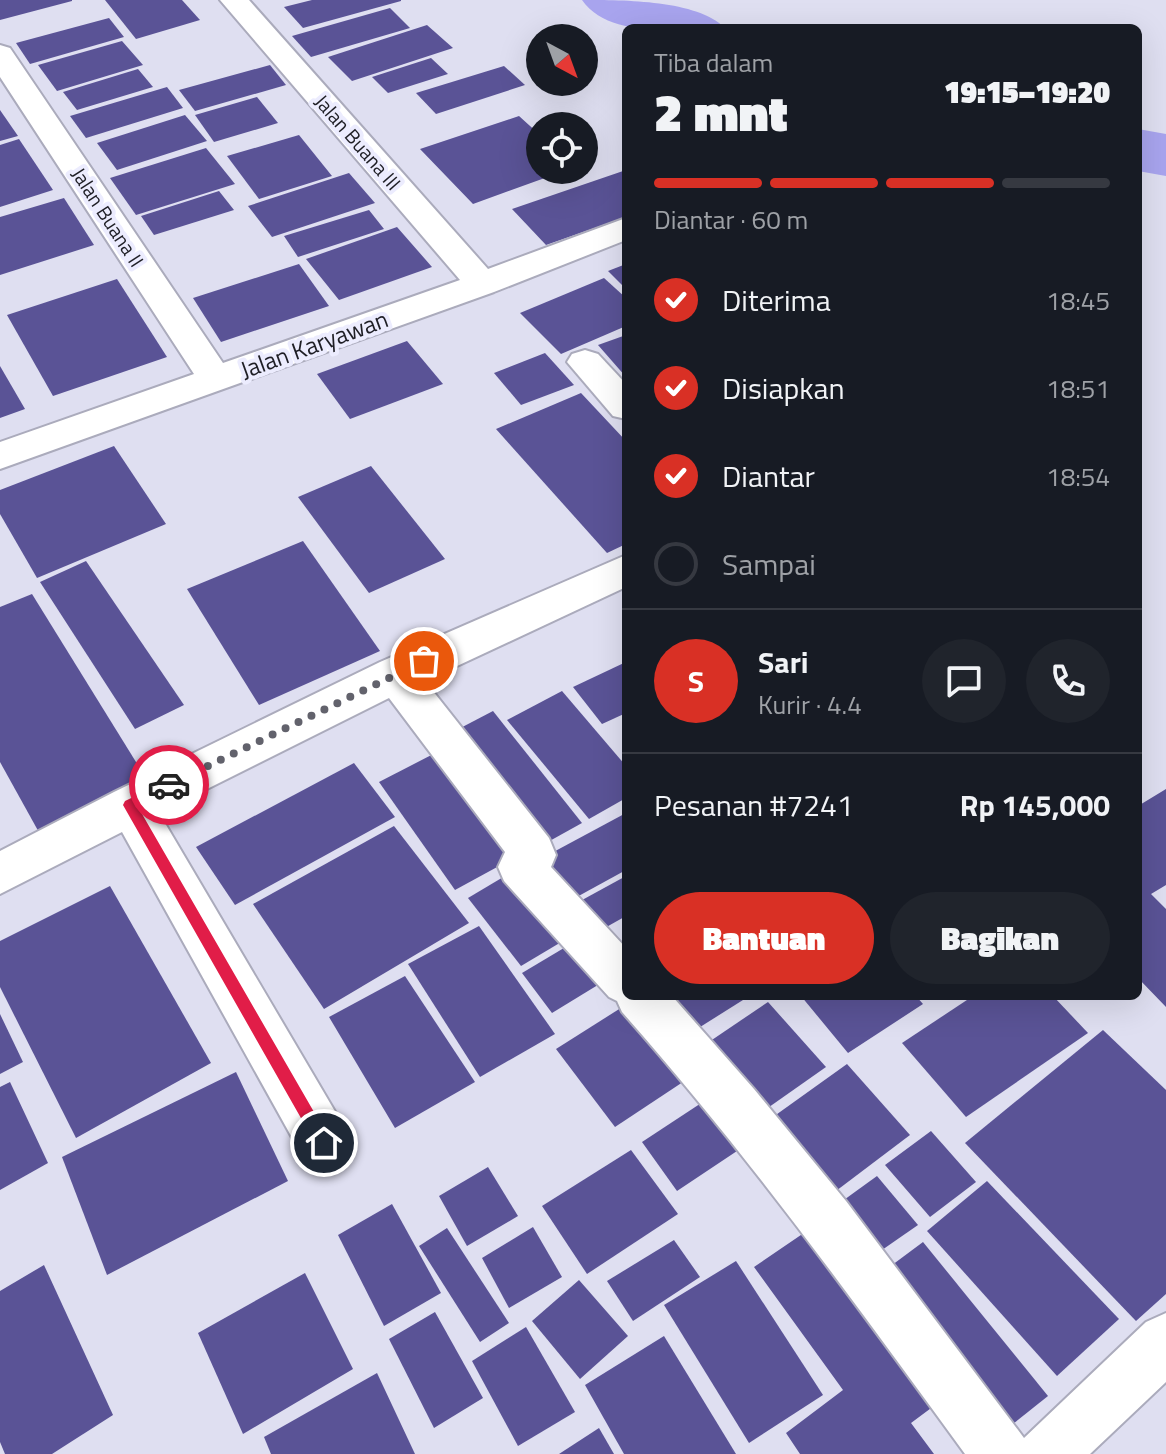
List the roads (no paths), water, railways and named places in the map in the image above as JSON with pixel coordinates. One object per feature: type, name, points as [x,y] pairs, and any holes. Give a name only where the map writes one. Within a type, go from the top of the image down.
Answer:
[{"type":"street","name":"Jalan Buana III","points":[[234,0],[482,284]]},
{"type":"street","name":"Jalan Buana II","points":[[0,54],[216,380]]},
{"type":"street","name":"Jalan Karyawan","points":[[0,456],[482,284],[622,230]]},
{"type":"street","points":[[585,362],[622,403]]},
{"type":"street","points":[[0,874],[130,805],[395,674],[622,572]]},
{"type":"street","points":[[395,674],[532,852],[533,855],[521,867],[622,978]]},
{"type":"street","points":[[130,805],[324,1143]]},
{"type":"street","points":[[644,1000],[692,1053],[809,1195],[1001,1454]]},
{"type":"street","points":[[1047,1454],[1166,1342]]},
{"type":"waterway","points":[[613,0],[682,24]]},
{"type":"waterway","points":[[1142,151],[1166,155]]}]
